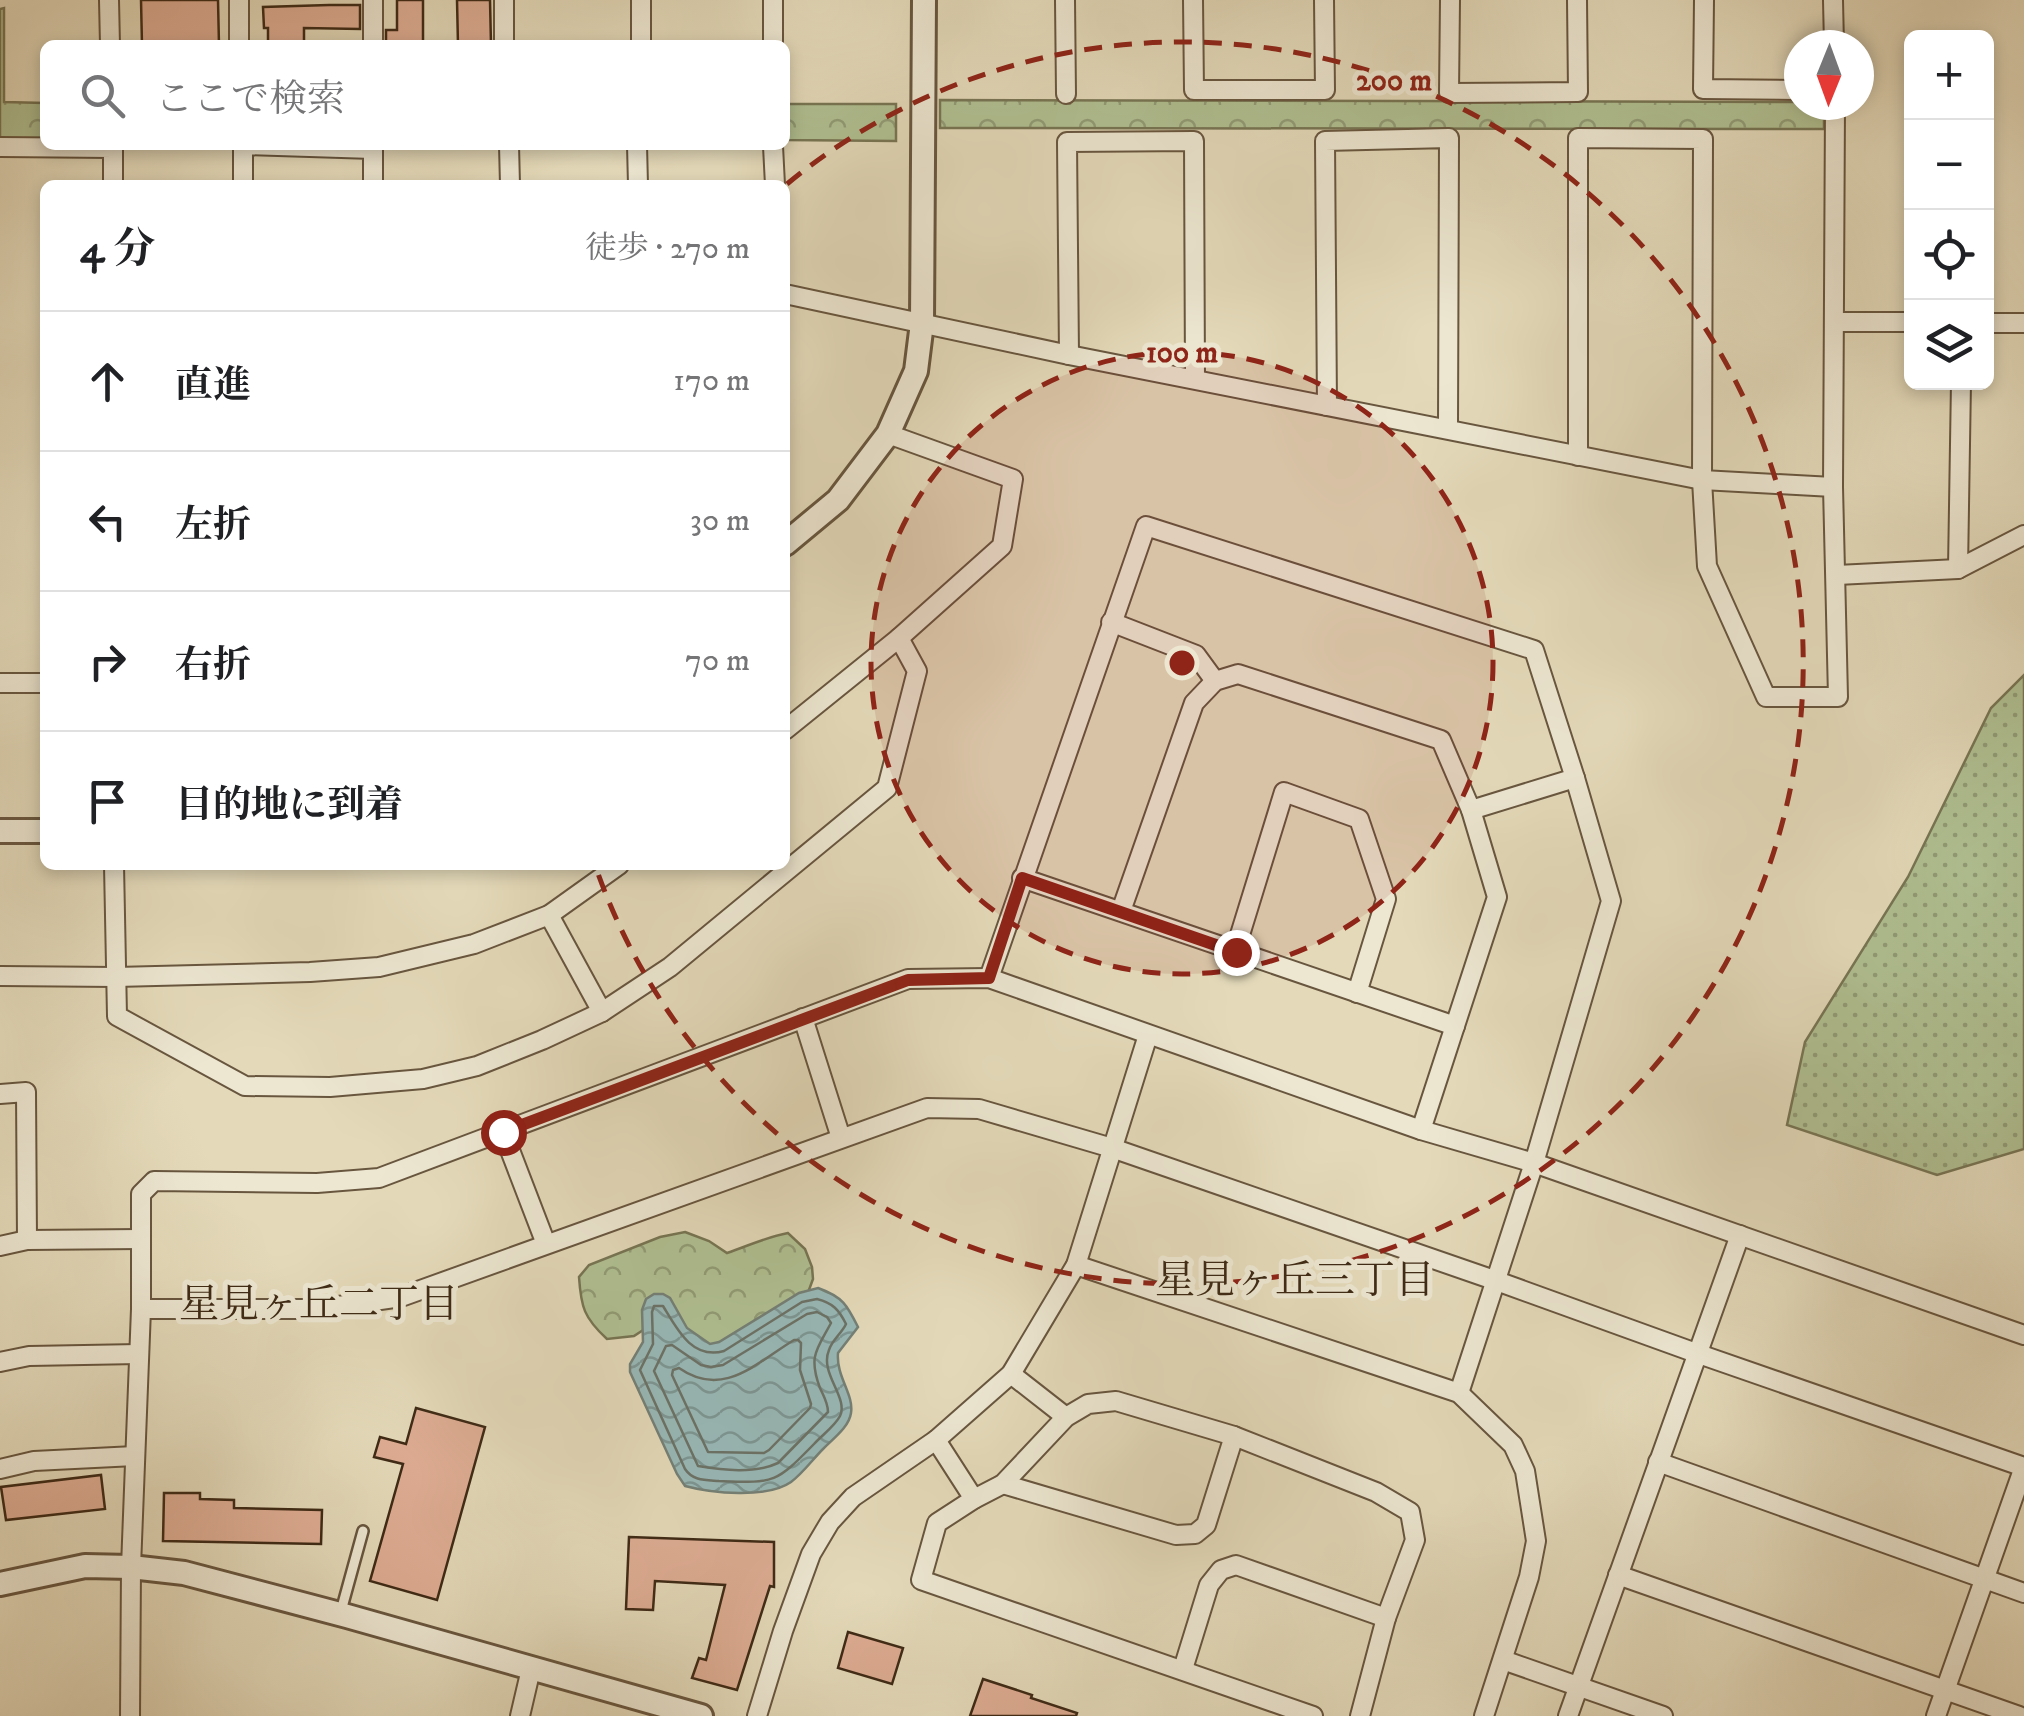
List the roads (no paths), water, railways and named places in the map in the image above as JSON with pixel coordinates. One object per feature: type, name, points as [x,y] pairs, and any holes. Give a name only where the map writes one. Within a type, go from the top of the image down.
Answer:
[{"type":"street","points":[[109,0],[110,40]]},
{"type":"street","points":[[238,0],[238,40]]},
{"type":"street","points":[[373,0],[373,40]]},
{"type":"street","points":[[504,0],[504,40]]},
{"type":"street","points":[[641,0],[641,40]]},
{"type":"street","points":[[773,40],[774,0]]},
{"type":"street","points":[[790,540],[838,500],[888,434],[916,371],[922,323],[924,0]]},
{"type":"street","points":[[1065,0],[1066,94]]},
{"type":"street","points":[[1194,0],[1194,90],[1325,90],[1324,0]]},
{"type":"street","points":[[1450,0],[1449,93],[1578,92],[1578,0]]},
{"type":"street","points":[[1704,0],[1703,89],[1784,90]]},
{"type":"street","points":[[1832,0],[1833,30]]},
{"type":"street","points":[[1578,456],[1578,138],[1703,139],[1702,480],[1707,566],[1766,697],[1838,697],[1833,487],[1834,120]]},
{"type":"street","points":[[1327,406],[1325,141],[1449,138],[1448,428]]},
{"type":"street","points":[[1068,355],[1066,142],[1194,141],[1195,379]]},
{"type":"street","points":[[0,147],[40,147]]},
{"type":"street","points":[[113,150],[113,180]]},
{"type":"street","points":[[243,150],[243,180]]},
{"type":"street","points":[[373,150],[374,180]]},
{"type":"street","points":[[509,150],[510,180]]},
{"type":"street","points":[[637,150],[638,180]]},
{"type":"street","points":[[773,150],[775,180]]},
{"type":"street","points":[[790,295],[1068,355],[1702,480],[1833,487]]},
{"type":"street","points":[[1835,322],[1904,322]]},
{"type":"street","points":[[1994,323],[2024,323]]},
{"type":"street","points":[[1958,569],[1961,390]]},
{"type":"street","points":[[790,726],[900,638],[1002,546],[1013,479],[888,434]]},
{"type":"street","points":[[989,978],[1146,526],[1534,650],[1611,901],[1534,1163],[1459,1393]]},
{"type":"street","points":[[1837,575],[1958,569],[2024,535]]},
{"type":"street","points":[[1111,622],[1196,655],[1215,681]]},
{"type":"street","points":[[790,868],[887,788],[917,670],[900,638]]},
{"type":"street","points":[[1121,911],[1194,703],[1215,681],[1238,674],[1441,740],[1470,810],[1497,897],[1421,1130]]},
{"type":"street","points":[[0,683],[40,683]]},
{"type":"street","points":[[1470,810],[1575,778]]},
{"type":"street","points":[[1236,952],[1284,792],[1359,819],[1386,898],[1358,993]]},
{"type":"street","points":[[0,831],[40,831]]},
{"type":"street","points":[[114,870],[117,1016],[244,1086],[330,1086],[423,1078],[477,1066],[602,1012],[670,968],[788,870]]},
{"type":"street","points":[[0,976],[116,977],[378,968],[474,944],[549,915],[612,870]]},
{"type":"street","points":[[1022,878],[1455,1026]]},
{"type":"street","points":[[549,915],[602,1012]]},
{"type":"street","points":[[130,1716],[140,1194],[154,1181],[318,1184],[379,1178],[908,980],[989,978],[1421,1130],[1534,1163],[2024,1336]]},
{"type":"street","points":[[803,1018],[841,1138]]},
{"type":"street","points":[[757,1716],[811,1554],[830,1522],[853,1497],[936,1440],[1011,1374],[1076,1265],[1148,1035]]},
{"type":"street","points":[[0,1094],[26,1092],[26,1240]]},
{"type":"street","points":[[140,1308],[318,1309],[402,1296],[927,1108],[979,1109],[1112,1148],[2024,1467],[1936,1716]]},
{"type":"street","points":[[503,1132],[546,1244]]},
{"type":"street","points":[[1568,1716],[1740,1235]]},
{"type":"street","points":[[0,1246],[26,1240],[142,1239]]},
{"type":"street","points":[[1076,1265],[1459,1393],[1513,1445],[1525,1471],[1536,1542],[1529,1578],[1484,1716]]},
{"type":"street","points":[[0,1362],[29,1356],[138,1354]]},
{"type":"street","points":[[1011,1374],[1066,1417]]},
{"type":"street","points":[[1313,1716],[921,1580],[937,1523],[1003,1484],[1066,1417],[1088,1404],[1116,1402],[1234,1436],[1376,1492],[1410,1512],[1415,1540],[1386,1618],[1360,1716]]},
{"type":"street","points":[[1003,1484],[1176,1536],[1195,1534],[1206,1525],[1234,1436]]},
{"type":"street","points":[[936,1440],[974,1499]]},
{"type":"street","points":[[0,1469],[34,1461],[134,1456]]},
{"type":"street","points":[[1658,1462],[2024,1593]]},
{"type":"street","points":[[1183,1669],[1209,1585],[1221,1570],[1236,1565],[1386,1618]]},
{"type":"street","points":[[0,1584],[85,1566],[132,1566],[184,1573],[701,1716]]},
{"type":"street","points":[[1618,1575],[2020,1716]]},
{"type":"street","points":[[1504,1660],[1662,1716]]},
{"type":"street","points":[[520,1716],[532,1669]]},
{"type":"lane","points":[[340,1614],[363,1530]]},
{"type":"water","points":[[818,1288],[843,1303],[858,1327],[838,1353],[851,1406],[847,1423],[800,1474],[781,1487],[739,1493],[685,1486],[630,1372],[630,1364],[643,1342],[642,1310],[646,1299],[654,1294],[670,1298],[687,1328],[710,1344],[799,1293]]},
{"type":"district","name":"星見ヶ丘三丁目","points":[[1295,1282]]},
{"type":"district","name":"星見ヶ丘二丁目","points":[[319,1306]]}]
